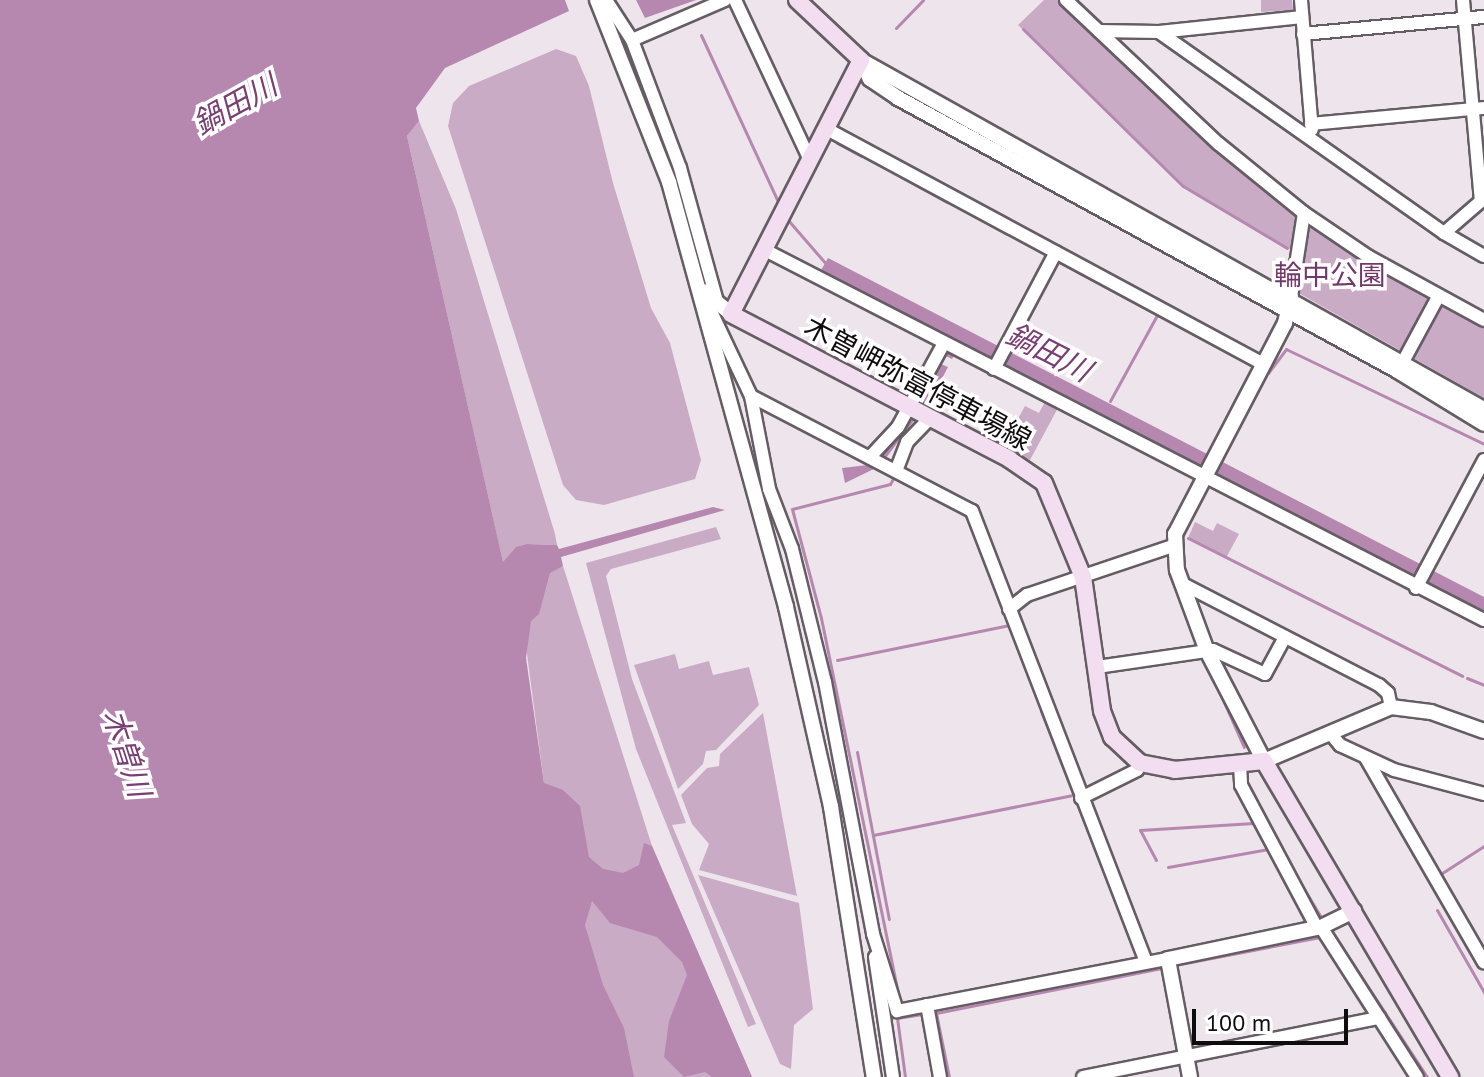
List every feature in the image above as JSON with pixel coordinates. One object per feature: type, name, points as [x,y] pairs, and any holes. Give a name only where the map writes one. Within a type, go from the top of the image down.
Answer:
[{"type":"main road","points":[[731,314],[861,60],[797,0]]},
{"type":"main road","name":"木曽岬弥富停車場線","points":[[731,314],[919,412],[1044,483],[1083,577],[1105,724],[1121,749],[1140,763]]},
{"type":"main road","points":[[1140,763],[1175,770],[1264,761],[1450,1077]]},
{"type":"street","points":[[597,0],[669,182],[703,291],[786,607],[831,807],[874,1077]]},
{"type":"street","points":[[606,0],[632,40],[680,168],[717,301]]},
{"type":"street","points":[[632,40],[725,0]]},
{"type":"street","points":[[735,0],[810,160]]},
{"type":"street","points":[[1066,0],[1219,144],[1304,213],[1438,297],[1484,320]]},
{"type":"street","points":[[1301,0],[1313,142]]},
{"type":"street","points":[[1444,233],[1482,202],[1478,108],[1463,0]]},
{"type":"street","points":[[1099,31],[1159,32],[1302,17]]},
{"type":"street","points":[[1303,34],[1484,17]]},
{"type":"street","points":[[1159,32],[1444,233],[1484,256]]},
{"type":"street","points":[[861,60],[870,79],[898,98],[1289,304],[1404,360],[1484,409]]},
{"type":"street","points":[[1311,124],[1478,108]]},
{"type":"street","points":[[825,128],[1262,363]]},
{"type":"street","points":[[1304,213],[1289,304],[1262,363],[1201,477],[1173,546],[1181,583],[1207,651],[1264,761],[1391,707],[1431,712],[1484,731]]},
{"type":"street","points":[[763,249],[1484,620]]},
{"type":"street","points":[[995,368],[1056,252]]},
{"type":"street","points":[[703,291],[731,314]]},
{"type":"street","points":[[703,291],[751,396],[769,489],[792,549],[825,682],[873,934],[893,1077]]},
{"type":"street","points":[[1404,360],[1438,297]]},
{"type":"street","points":[[1289,304],[1484,424]]},
{"type":"street","points":[[882,463],[907,442],[946,344]]},
{"type":"street","points":[[751,396],[972,511],[1146,962]]},
{"type":"street","points":[[882,463],[891,437],[919,412]]},
{"type":"street","points":[[1417,586],[1484,460]]},
{"type":"street","points":[[1009,609],[1027,595],[1173,546]]},
{"type":"street","points":[[1181,583],[1379,685],[1391,707]]},
{"type":"street","points":[[1097,667],[1207,651],[1265,674],[1285,637]]},
{"type":"street","points":[[1330,733],[1340,745],[1366,758],[1484,794]]},
{"type":"street","points":[[1366,758],[1479,942],[1484,962]]},
{"type":"street","points":[[1081,798],[1137,770],[1140,763]]},
{"type":"street","points":[[1240,764],[1241,785],[1417,1077]]},
{"type":"street","points":[[873,934],[897,1011],[1168,959],[1324,925],[1354,911]]},
{"type":"street","points":[[1168,959],[1190,1077]]},
{"type":"street","points":[[927,1005],[940,1077]]},
{"type":"street","points":[[1083,1077],[1379,1018]]},
{"type":"green space","name":"輪中公園","points":[[1044,0],[1059,0],[1217,147],[1365,261],[1484,328],[1484,398],[1288,287],[1295,252],[1183,186],[1018,25]]},
{"type":"green space","points":[[1261,0],[1292,0],[1293,10],[1261,12]]},
{"type":"green space","points":[[556,49],[576,56],[589,86],[613,183],[651,308],[670,343],[701,460],[695,479],[604,505],[576,500],[563,485],[448,126],[453,103],[469,86]]},
{"type":"green space","points":[[419,121],[456,209],[555,534],[557,545],[527,544],[503,563],[407,136]]},
{"type":"green space","points":[[1046,400],[1059,406],[1030,460],[1003,446],[1025,406],[1039,413]]},
{"type":"green space","points":[[1195,522],[1213,531],[1217,523],[1239,534],[1226,558],[1188,538]]},
{"type":"green space","points":[[716,527],[721,539],[611,569],[606,576],[632,679],[686,823],[672,825],[756,1024],[748,1027],[636,749],[586,563]]},
{"type":"green space","points":[[563,566],[652,846],[752,1077],[623,1077],[554,859],[518,586]]},
{"type":"green space","points":[[675,654],[679,669],[709,661],[713,675],[749,667],[759,705],[716,750],[706,751],[703,764],[678,789],[634,665]]},
{"type":"green space","points":[[763,713],[797,896],[699,870],[709,844],[692,824],[681,795],[707,768],[719,766],[720,754]]},
{"type":"green space","points":[[698,875],[799,903],[813,1009],[794,1025],[791,1069],[780,1064]]},
{"type":"water","name":"木曽川","points":[[0,0],[565,0],[569,11],[445,68],[416,108],[419,121],[407,136],[503,562],[516,547],[527,544],[557,545],[559,549],[713,507],[725,510],[561,557],[563,566],[550,573],[539,614],[531,621],[526,658],[544,783],[563,790],[580,806],[589,857],[603,869],[623,873],[639,865],[644,843],[652,846],[752,1077],[712,1077],[705,1072],[684,1077],[664,1057],[669,1021],[687,975],[682,962],[657,937],[610,923],[592,901],[585,925],[603,985],[624,1028],[634,1077],[0,1077]]},
{"type":"water","points":[[636,0],[696,0],[645,18]]},
{"type":"water","points":[[828,258],[1484,597],[1484,611],[960,345],[952,359],[946,356],[953,342],[820,272]]},
{"type":"water","points":[[941,364],[948,367],[934,394],[880,466],[845,483],[842,468],[876,464],[912,420]]},
{"type":"water","points":[[1325,922],[1338,938],[1429,1077],[1423,1077]]},
{"type":"waterway","points":[[896,28],[923,0]]},
{"type":"waterway","points":[[1023,29],[1183,186],[1287,248]]},
{"type":"waterway","name":"鍋田川","points":[[701,35],[780,206]]},
{"type":"waterway","points":[[837,143],[861,156]]},
{"type":"waterway","points":[[875,162],[947,202]]},
{"type":"waterway","name":"鍋田川","points":[[788,220],[827,265]]},
{"type":"waterway","points":[[1059,262],[1251,365]]},
{"type":"waterway","points":[[1110,401],[1157,315]]},
{"type":"waterway","points":[[1268,373],[1286,349],[1484,444]]},
{"type":"waterway","points":[[894,477],[890,484],[792,509],[821,618],[898,993]]},
{"type":"waterway","points":[[965,513],[975,535]]},
{"type":"waterway","points":[[1188,538],[1462,676]]},
{"type":"waterway","points":[[977,542],[1040,705]]},
{"type":"waterway","points":[[1170,576],[1184,608]]},
{"type":"waterway","points":[[837,660],[1009,625]]},
{"type":"waterway","points":[[1467,678],[1484,685]]},
{"type":"waterway","points":[[1215,682],[1244,747]]},
{"type":"waterway","points":[[1041,711],[1105,875]]},
{"type":"waterway","points":[[857,752],[889,919]]},
{"type":"waterway","points":[[873,835],[1074,795]]},
{"type":"waterway","points":[[1156,860],[1140,830],[1254,823]]},
{"type":"waterway","points":[[1439,875],[1484,846]]},
{"type":"waterway","points":[[1168,867],[1268,849]]},
{"type":"waterway","points":[[1295,874],[1322,919]]},
{"type":"waterway","points":[[1108,882],[1137,956]]},
{"type":"waterway","points":[[1437,910],[1484,992]]},
{"type":"waterway","points":[[1175,965],[1321,937]]},
{"type":"waterway","points":[[949,1077],[936,1013],[1162,968]]},
{"type":"waterway","points":[[905,1077],[897,1018],[921,1014]]}]
